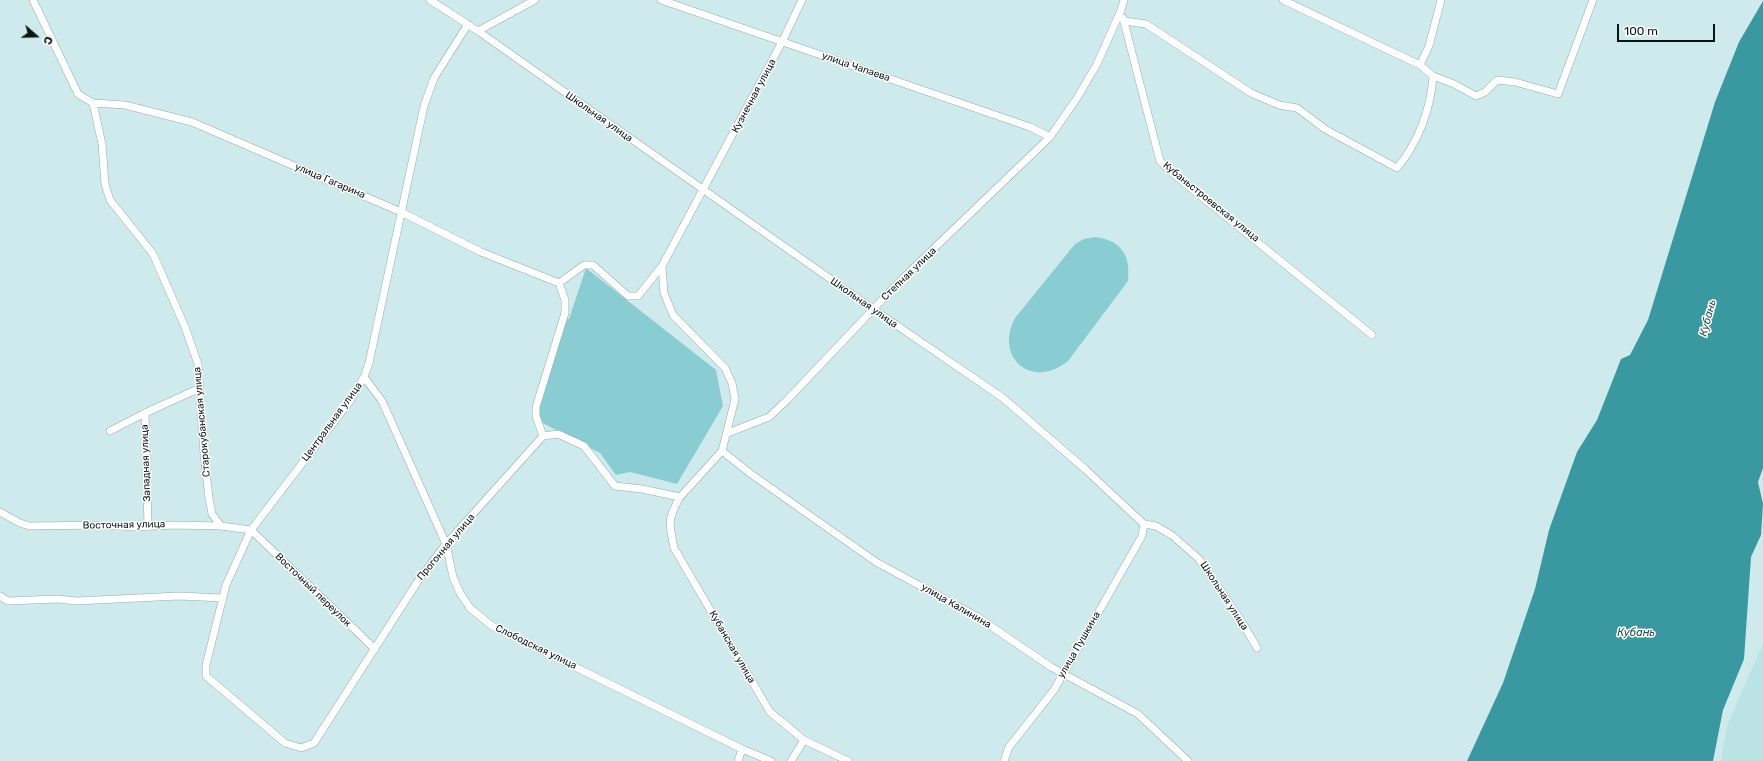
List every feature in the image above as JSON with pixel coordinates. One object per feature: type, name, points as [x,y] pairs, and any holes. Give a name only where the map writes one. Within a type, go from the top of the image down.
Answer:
[{"type":"street","points":[[33,0],[78,94],[93,103]]},
{"type":"street","name":"Школьная улица","points":[[430,0],[468,24],[873,309],[1003,398],[1085,469],[1144,524],[1156,526],[1173,536],[1199,559],[1242,622],[1257,648]]},
{"type":"street","points":[[478,31],[535,0]]},
{"type":"street","name":"улица Чапаева","points":[[661,0],[1030,127],[1050,137]]},
{"type":"street","name":"Кузнечная улица","points":[[560,283],[584,265],[588,264],[593,265],[628,296],[633,298],[638,296],[662,266],[782,42],[802,0]]},
{"type":"street","name":"Степная улица","points":[[728,433],[769,417],[788,400],[873,309],[1050,137],[1077,98],[1096,64],[1121,10],[1124,0]]},
{"type":"street","points":[[1283,0],[1420,65],[1433,76],[1454,84],[1476,96],[1485,92],[1497,80],[1515,82],[1558,94],[1593,0]]},
{"type":"street","points":[[1420,65],[1429,46],[1441,0]]},
{"type":"street","name":"Кубаньстроевская улица","points":[[1121,10],[1160,161],[1171,172],[1282,260],[1372,335]]},
{"type":"street","points":[[1124,21],[1146,24],[1251,93],[1279,105],[1297,108],[1325,129],[1397,168],[1412,150],[1421,130],[1432,87],[1433,76]]},
{"type":"street","name":"Центральная улица","points":[[254,718],[206,676],[206,664],[226,585],[251,530],[350,401],[364,377],[424,106],[434,78],[468,24]]},
{"type":"street","name":"улица Гагарина","points":[[93,103],[125,105],[192,122],[401,212],[481,252],[560,283]]},
{"type":"street","name":"Старокубанская улица","points":[[93,103],[102,144],[105,184],[110,200],[153,254],[185,327],[198,364],[204,454],[209,498],[212,514],[221,526]]},
{"type":"street","points":[[662,266],[664,293],[673,315],[725,368],[732,383],[735,399],[728,433],[722,451]]},
{"type":"street","points":[[560,283],[565,300],[566,313],[536,407],[536,416],[543,436],[558,434],[584,446],[615,486],[642,489],[680,497]]},
{"type":"street","name":"Слободская улица","points":[[364,377],[382,401],[446,544],[453,577],[470,608],[492,626],[742,749],[772,761]]},
{"type":"street","name":"Западная улица","points":[[148,526],[145,413],[200,388]]},
{"type":"street","points":[[110,431],[145,413]]},
{"type":"street","name":"Прогонная улица","points":[[254,718],[285,743],[294,747],[301,748],[314,743],[418,580],[446,544],[543,436]]},
{"type":"street","name":"Кубанская улица","points":[[722,451],[680,497],[670,514],[669,524],[674,548],[770,712],[804,740],[848,761]]},
{"type":"street","name":"улица Калинина","points":[[722,451],[751,474],[876,562],[976,616],[1062,673],[1138,714],[1188,761]]},
{"type":"street","name":"Восточная улица","points":[[0,512],[20,523],[29,526],[173,525],[221,526],[251,530]]},
{"type":"street","name":"улица Пушкина","points":[[1004,761],[1009,747],[1054,690],[1062,673],[1142,536],[1144,524]]},
{"type":"street","name":"Восточный переулок","points":[[251,530],[375,649]]},
{"type":"street","points":[[0,596],[8,601],[58,599],[76,601],[179,596],[223,598]]},
{"type":"street","points":[[791,761],[804,740]]},
{"type":"street","points":[[738,761],[742,749]]},
{"type":"shaded area","points":[[1095,237],[1112,241],[1122,250],[1126,256],[1128,264],[1128,281],[1068,361],[1055,369],[1042,372],[1030,371],[1020,365],[1013,357],[1009,346],[1010,333],[1015,318],[1075,244],[1084,239]]},
{"type":"shaded area","points":[[586,268],[716,370],[723,406],[677,484],[630,472],[616,475],[600,453],[541,422],[536,413],[566,319],[569,319]]},
{"type":"shaded area","points":[[1763,644],[1763,761],[1721,761],[1727,726]]},
{"type":"water","name":"Кубань","points":[[1763,1],[1763,468],[1758,482],[1763,504],[1761,535],[1751,557],[1744,659],[1723,710],[1713,761],[1467,761],[1503,683],[1535,589],[1549,530],[1577,452],[1597,420],[1621,359],[1630,355],[1648,320],[1715,102],[1739,42]]}]
